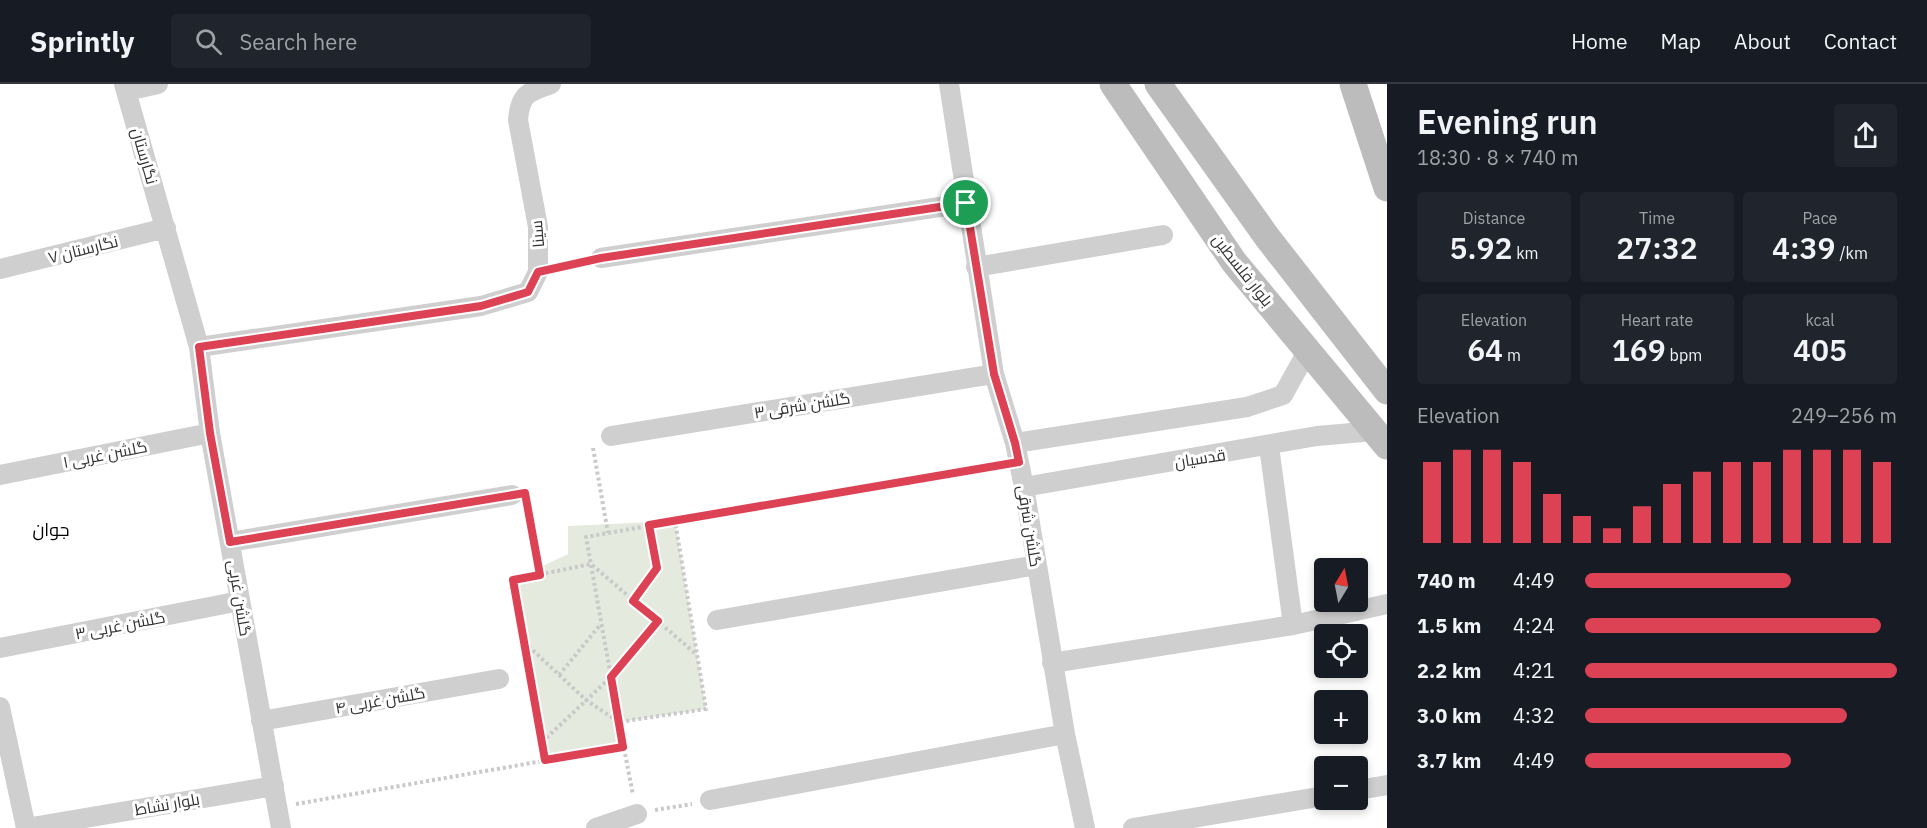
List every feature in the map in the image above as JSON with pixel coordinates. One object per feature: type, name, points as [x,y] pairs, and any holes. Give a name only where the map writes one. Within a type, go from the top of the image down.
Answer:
[{"type":"main road","name":"بلوار فلسطین","points":[[1113,84],[1234,262],[1381,438]]},
{"type":"main road","points":[[1158,84],[1267,237],[1387,391]]},
{"type":"main road","points":[[1353,84],[1387,188]]},
{"type":"main road","points":[[1234,262],[1267,237]]},
{"type":"street","points":[[125,87],[158,84]]},
{"type":"street","name":"سینا","points":[[199,347],[481,306],[528,292],[538,272],[538,227],[518,120],[519,105],[526,94],[551,84]]},
{"type":"street","name":"گلشن شرقی","points":[[949,84],[994,374],[1019,462],[1052,663],[1085,828]]},
{"type":"street","name":"نگارستان","points":[[125,87],[166,228]]},
{"type":"street","points":[[601,258],[966,203]]},
{"type":"street","name":"نگارستان ۷","points":[[0,269],[166,228]]},
{"type":"street","name":"گلشن غربی","points":[[166,228],[199,347],[210,433],[279,823]]},
{"type":"street","points":[[976,267],[1163,235]]},
{"type":"street","points":[[1015,443],[1247,407],[1283,395],[1308,350]]},
{"type":"street","name":"گلشن شرقی ۳","points":[[611,436],[994,374]]},
{"type":"street","name":"گلشن غربی ۱","points":[[0,475],[210,433]]},
{"type":"street","name":"قدسیان","points":[[1024,487],[1317,436],[1381,438]]},
{"type":"street","points":[[1269,446],[1293,625]]},
{"type":"street","points":[[230,542],[512,495]]},
{"type":"street","points":[[717,620],[1037,565]]},
{"type":"street","name":"گلشن غربی ۳","points":[[0,648],[240,602]]},
{"type":"street","points":[[1052,663],[1293,625],[1387,604]]},
{"type":"street","name":"گلشن غربی ۴","points":[[261,721],[499,680]]},
{"type":"street","points":[[0,708],[26,828]]},
{"type":"street","points":[[710,800],[1065,734]]},
{"type":"street","points":[[1368,788],[1387,785]]},
{"type":"street","name":"بلوار نشاط","points":[[26,828],[274,786]]},
{"type":"street","points":[[1133,828],[1314,798]]},
{"type":"street","points":[[596,828],[637,814]]},
{"type":"path","points":[[538,272],[601,258]]},
{"type":"path","points":[[608,532],[591,438],[611,436]]},
{"type":"path","points":[[710,800],[637,814],[586,537],[1019,462]]},
{"type":"path","points":[[512,495],[525,493],[540,575]]},
{"type":"path","points":[[524,642],[586,700],[619,722],[706,708],[675,520]]},
{"type":"path","points":[[633,601],[657,568],[649,525]]},
{"type":"path","points":[[545,760],[513,580],[591,564]]},
{"type":"path","points":[[591,564],[697,655]]},
{"type":"path","points":[[542,742],[611,677],[658,621]]},
{"type":"path","points":[[559,675],[601,624]]},
{"type":"path","points":[[279,823],[545,760],[623,747]]},
{"type":"shaded area","points":[[675,521],[706,709],[619,722],[623,747],[545,760],[513,580],[568,554],[568,526]]},
{"type":"district","name":"جوان","points":[[51,530]]},
{"type":"route","points":[[966,203],[994,374],[1019,462],[649,525],[657,568],[633,601],[658,621],[611,677],[623,747],[545,760],[513,580],[540,575],[525,493],[230,542],[210,433],[199,347],[481,306],[528,292],[538,272],[601,258],[966,203]]}]
